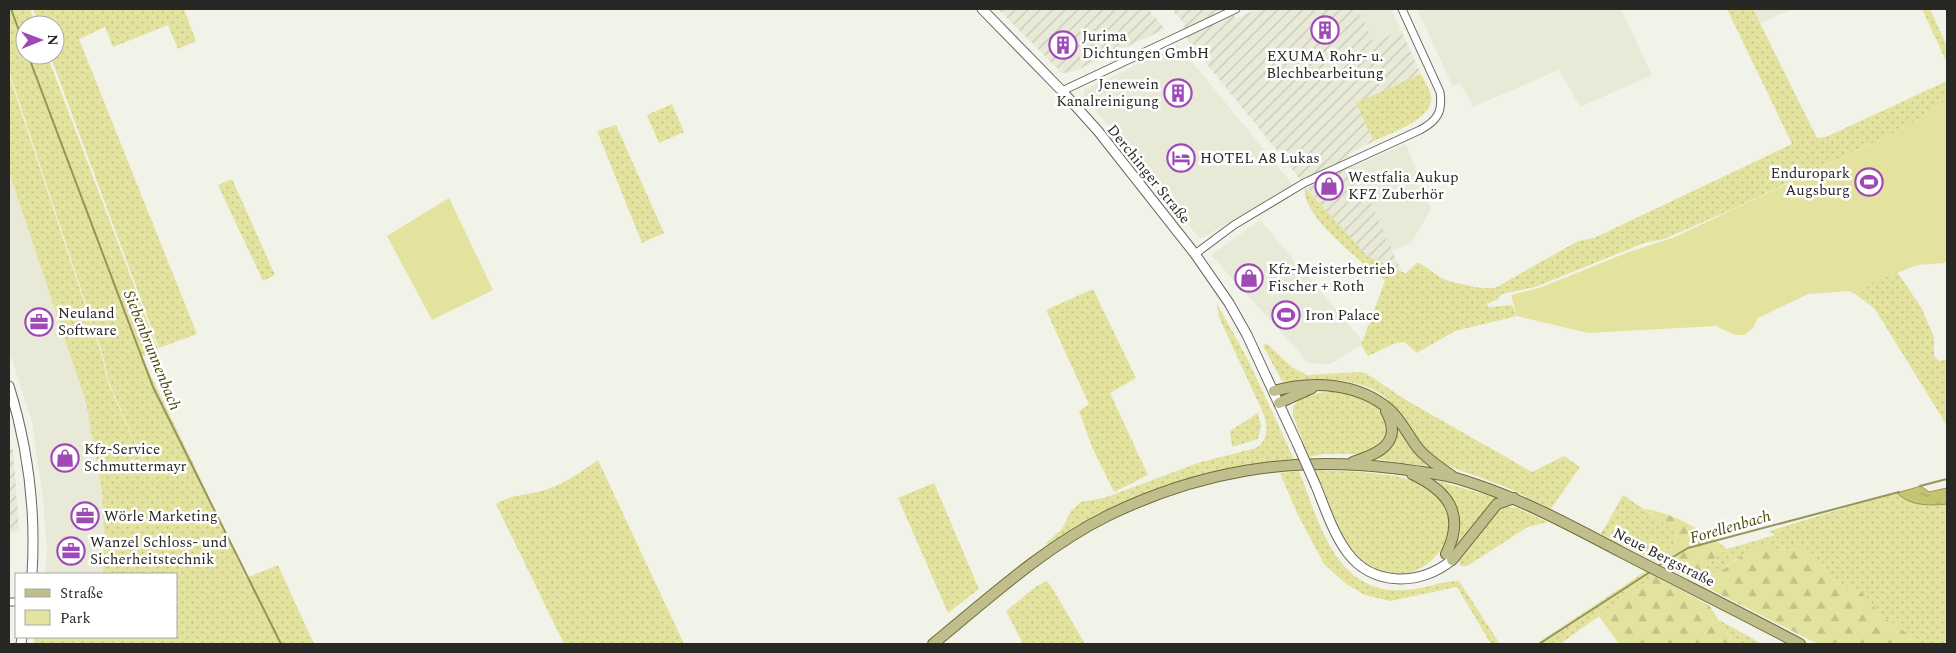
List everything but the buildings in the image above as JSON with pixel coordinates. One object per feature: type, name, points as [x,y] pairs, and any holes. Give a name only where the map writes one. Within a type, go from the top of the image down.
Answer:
[{"type":"main road","name":"Derchinger Straße","points":[[982,9],[1062,91],[1098,132],[1195,254],[1232,309],[1268,377],[1337,536],[1346,552],[1360,565],[1387,578],[1404,579],[1426,575],[1449,557]]},
{"type":"main road","points":[[9,386],[20,426],[29,480],[32,526],[32,573]]},
{"type":"main road","points":[[1280,403],[1315,386]]},
{"type":"main road","points":[[1274,391],[1315,386],[1348,388],[1361,392],[1383,405],[1395,416],[1426,457],[1455,478]]},
{"type":"main road","points":[[1349,463],[1377,454],[1387,445],[1392,426],[1383,405]]},
{"type":"main road","points":[[933,644],[1058,545],[1107,517],[1152,497],[1207,478],[1278,465],[1349,463],[1455,478]]},
{"type":"main road","points":[[1402,469],[1432,484],[1448,502],[1453,518],[1453,533],[1449,557]]},
{"type":"main road","name":"Neue Bergstraße","points":[[1455,478],[1514,498],[1800,644]]},
{"type":"main road","points":[[1449,557],[1497,504],[1514,498]]},
{"type":"street","points":[[1062,91],[1236,9]]},
{"type":"street","points":[[1195,254],[1234,225],[1304,183],[1420,130],[1437,118],[1442,106],[1440,92],[1402,9]]},
{"type":"shaded area","points":[[998,9],[1148,9],[1165,29],[1073,72],[1062,73]]},
{"type":"shaded area","points":[[1172,9],[1230,9],[1236,19],[1257,9],[1358,9],[1374,43],[1401,30],[1421,74],[1357,103],[1374,141],[1349,154],[1402,272],[1367,256],[1344,233],[1188,41],[1183,22]]},
{"type":"shaded area","points":[[1358,9],[1391,9],[1401,30],[1374,43]]},
{"type":"shaded area","points":[[1417,9],[1621,9],[1652,75],[1580,107],[1559,70],[1473,107],[1461,83],[1453,87]]},
{"type":"shaded area","points":[[1753,9],[1792,9],[1760,23]]},
{"type":"shaded area","points":[[1178,45],[1294,186],[1200,239],[1084,96],[1084,90]]},
{"type":"shaded area","points":[[1406,144],[1431,209],[1411,243],[1392,251],[1354,166]]},
{"type":"shaded area","points":[[9,172],[86,402],[102,493],[103,573],[45,573],[47,550],[43,498],[32,422],[9,350]]},
{"type":"shaded area","points":[[1260,220],[1362,340],[1361,345],[1331,364],[1309,363],[1211,255]]},
{"type":"shaded area","points":[[13,449],[19,530],[9,533],[9,450]]},
{"type":"green space","points":[[9,9],[30,9],[32,15],[15,15],[15,65],[51,65],[158,349],[142,357],[246,578],[278,565],[314,644],[34,644],[34,638],[178,638],[178,573],[103,573],[102,493],[86,402],[9,172],[9,75],[102,356],[108,383],[168,516],[109,383],[103,356],[9,71]]},
{"type":"green space","points":[[33,9],[184,9],[196,41],[178,49],[168,25],[113,47],[105,27],[79,39],[197,334],[159,348],[54,65],[65,65],[65,15],[35,15]]},
{"type":"green space","points":[[1727,9],[1753,9],[1817,138],[1826,137],[1947,81],[1947,100],[1907,127],[1724,213],[1664,239],[1644,243],[1535,287],[1502,294],[1496,300],[1487,304],[1488,307],[1512,305],[1517,316],[1455,331],[1417,353],[1404,342],[1396,343],[1368,356],[1361,345],[1385,281],[1322,225],[1306,198],[1305,187],[1367,256],[1406,273],[1417,263],[1420,263],[1441,278],[1452,282],[1481,288],[1495,288],[1578,241],[1594,238],[1792,144]]},
{"type":"green space","points":[[1922,9],[1930,9],[1947,46],[1947,63]]},
{"type":"green space","points":[[1421,74],[1431,95],[1431,103],[1427,111],[1411,124],[1374,141],[1356,103]]},
{"type":"green space","name":"Enduropark Augsburg","points":[[1947,100],[1947,261],[1944,263],[1917,265],[1851,291],[1808,294],[1758,318],[1753,328],[1745,335],[1735,335],[1716,326],[1588,333],[1517,316],[1511,295],[1542,287],[1626,253],[1675,237],[1907,127]]},
{"type":"green space","points":[[672,104],[684,132],[659,143],[647,115]]},
{"type":"green space","points":[[616,125],[664,233],[642,243],[597,131]]},
{"type":"green space","points":[[232,179],[275,275],[263,281],[218,185]]},
{"type":"green space","points":[[449,198],[493,290],[432,320],[387,236]]},
{"type":"green space","points":[[1897,272],[1921,307],[1934,337],[1934,356],[1939,361],[1947,359],[1947,426],[1875,309],[1851,291]]},
{"type":"green space","points":[[1093,289],[1136,378],[1110,393],[1148,475],[1114,492],[1092,447],[1079,411],[1089,404],[1046,310]]},
{"type":"green space","points":[[1217,304],[1248,360],[1294,459],[1227,469],[1166,487],[1108,512],[1049,546],[1046,543],[1062,529],[1071,511],[1081,502],[1104,498],[1198,463],[1256,448],[1263,441],[1266,433],[1264,415],[1219,317]]},
{"type":"green space","points":[[1266,343],[1292,367],[1307,375],[1360,372],[1367,374],[1406,400],[1532,472],[1564,456],[1580,467],[1551,509],[1506,487],[1438,462],[1423,448],[1389,400],[1365,386],[1340,380],[1282,381],[1263,346]]},
{"type":"green space","points":[[1331,391],[1354,394],[1373,404],[1385,420],[1384,443],[1364,454],[1323,454],[1309,457],[1293,416],[1293,406],[1305,396]]},
{"type":"green space","points":[[1258,413],[1261,426],[1258,439],[1232,447],[1230,431]]},
{"type":"green space","points":[[1395,422],[1434,468],[1378,459],[1387,452],[1392,444],[1395,434]]},
{"type":"green space","points":[[598,460],[684,644],[564,644],[496,504],[508,498],[555,486]]},
{"type":"green space","points":[[1315,470],[1389,475],[1417,482],[1427,487],[1443,503],[1449,521],[1446,539],[1436,555],[1422,568],[1403,574],[1383,572],[1362,560],[1347,542],[1340,530]]},
{"type":"green space","points":[[1299,471],[1323,533],[1334,552],[1347,568],[1363,581],[1382,589],[1406,590],[1459,581],[1500,644],[1491,644],[1457,587],[1390,601],[1365,595],[1346,584],[1324,564],[1297,513],[1280,473]]},
{"type":"green space","points":[[1438,481],[1501,499],[1454,551],[1459,521],[1458,513]]},
{"type":"green space","points":[[934,483],[979,589],[948,613],[898,498]]},
{"type":"green space","points":[[1897,492],[1908,500],[1920,504],[1947,504],[1947,644],[1915,644],[1908,634],[1883,617],[1862,593],[1845,587],[1828,575],[1820,558],[1778,551],[1737,558],[1716,575],[1707,568],[1706,564],[1727,549],[1775,535],[1769,531]]},
{"type":"green space","points":[[1623,495],[1677,532],[1676,541],[1668,552],[1660,556],[1604,529]]},
{"type":"green space","points":[[1505,507],[1517,508],[1548,522],[1528,527],[1467,566],[1460,566],[1459,559],[1494,514]]},
{"type":"green space","points":[[1644,509],[1665,514],[1687,523],[1727,549],[1706,564],[1707,568],[1716,575],[1754,546],[1774,547],[1778,551],[1797,547],[1820,558],[1828,575],[1845,587],[1862,593],[1883,617],[1908,634],[1915,644],[1818,644],[1601,534],[1604,529],[1660,555],[1668,551],[1676,541],[1677,532]]},
{"type":"green space","points":[[1646,571],[1655,576],[1560,644],[1536,644]]},
{"type":"green space","points":[[1655,576],[1709,605],[1734,644],[1619,644],[1598,615]]},
{"type":"green space","points":[[1047,581],[1085,644],[1023,644],[1006,611],[1035,587]]},
{"type":"green space","points":[[1719,620],[1762,644],[1734,644]]},
{"type":"water","points":[[1921,486],[1929,492],[1947,488],[1947,504],[1927,505],[1914,503],[1897,493]]},
{"type":"waterway","name":"Siebenbrunnenbach","points":[[11,9],[15,20]]},
{"type":"waterway","name":"Siebenbrunnenbach","points":[[32,65],[153,387],[281,644]]},
{"type":"waterway","name":"Forellenbach","points":[[1920,486],[1947,479]]},
{"type":"waterway","name":"Forellenbach","points":[[1658,566],[1688,548],[1899,492]]},
{"type":"waterway","name":"Forellenbach","points":[[1539,644],[1650,572]]},
{"type":"place","name":"EXUMA Rohr- u. Blechbearbeitung","points":[[1325,30]]},
{"type":"place","name":"Jurima Dichtungen GmbH","points":[[1063,45]]},
{"type":"place","name":"Jenewein Kanalreinigung","points":[[1178,93]]},
{"type":"place","name":"HOTEL A8 Lukas","points":[[1181,158]]},
{"type":"place","name":"Enduropark Augsburg","points":[[1869,182]]},
{"type":"place","name":"Westfalia Aukup KFZ Zuberhör","points":[[1329,186]]},
{"type":"place","name":"Kfz-Meisterbetrieb Fischer + Roth","points":[[1249,278]]},
{"type":"place","name":"Iron Palace","points":[[1286,315]]},
{"type":"place","name":"Neuland Software","points":[[39,322]]},
{"type":"place","name":"Kfz-Service Schmuttermayr","points":[[65,458]]},
{"type":"place","name":"Wörle Marketing","points":[[85,516]]},
{"type":"place","name":"Wanzel Schloss- und Sicherheitstechnik","points":[[71,551]]}]
